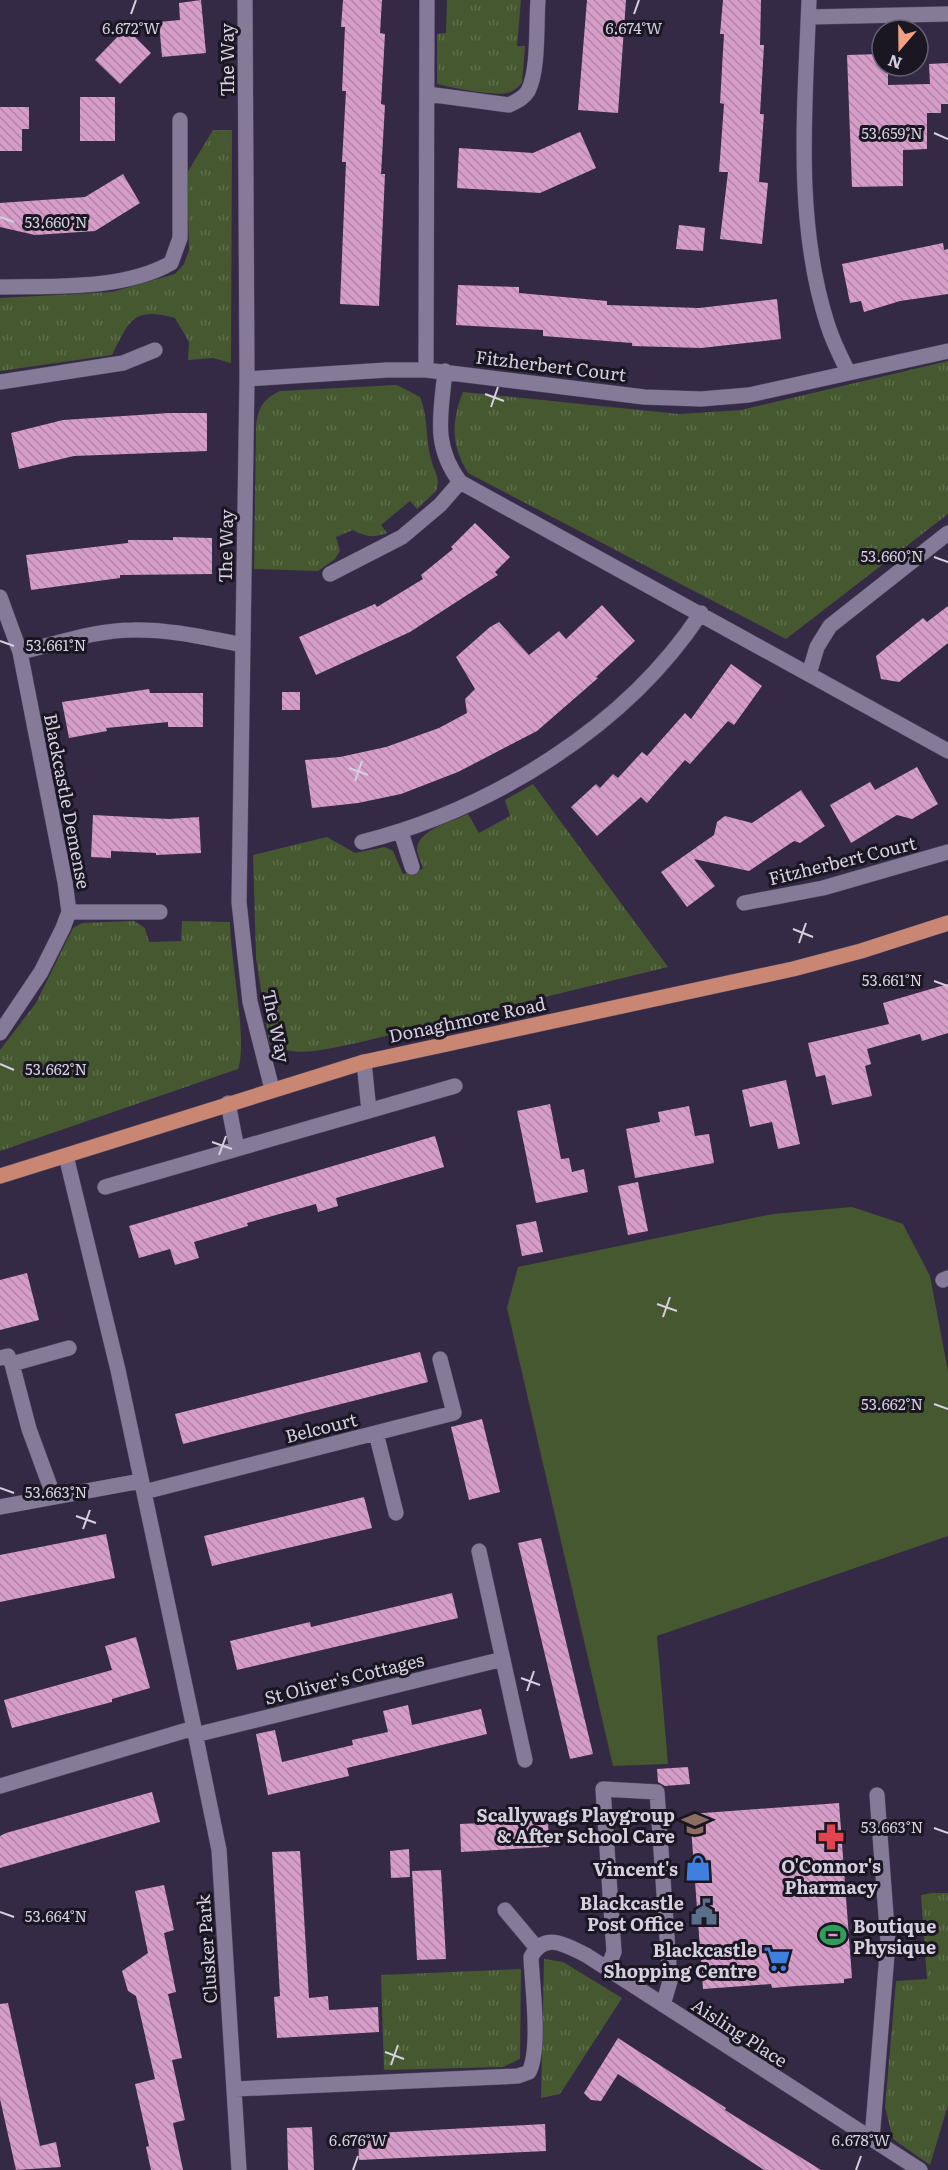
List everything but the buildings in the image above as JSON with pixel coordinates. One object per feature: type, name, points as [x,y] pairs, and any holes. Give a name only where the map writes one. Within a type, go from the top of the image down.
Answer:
[{"type":"main road","name":"Donaghmore Road","points":[[0,1176],[364,1062],[794,969],[861,951],[948,923]]},
{"type":"street","name":"The Way","points":[[245,0],[248,379],[239,902],[250,1002],[272,1089]]},
{"type":"street","points":[[426,370],[427,0]]},
{"type":"street","points":[[427,94],[509,105],[520,100],[528,92],[532,79],[538,0]]},
{"type":"street","points":[[809,0],[805,191],[809,245],[828,327],[848,372]]},
{"type":"street","points":[[809,17],[948,14]]},
{"type":"street","points":[[0,287],[89,285],[158,271],[171,263],[180,238],[180,120]]},
{"type":"street","points":[[0,382],[123,363],[155,350]]},
{"type":"street","name":"Fitzherbert Court","points":[[248,379],[387,370],[426,370],[644,397],[701,399],[749,394],[948,351]]},
{"type":"street","points":[[445,371],[441,420],[442,450],[450,468],[460,482],[948,751]]},
{"type":"street","points":[[330,574],[402,537],[440,505],[460,482]]},
{"type":"street","points":[[809,674],[817,647],[830,626],[948,533]]},
{"type":"street","name":"Blackcastle Demense","points":[[0,597],[20,652],[69,912],[41,972],[0,1033]]},
{"type":"street","points":[[362,842],[436,820],[552,758],[646,681],[679,647],[700,613]]},
{"type":"street","points":[[20,652],[93,635],[132,630],[168,632],[243,645]]},
{"type":"street","points":[[401,832],[412,867]]},
{"type":"street","name":"Fitzherbert Court","points":[[744,903],[877,874],[948,852]]},
{"type":"street","points":[[69,912],[160,912]]},
{"type":"street","points":[[364,1062],[369,1111]]},
{"type":"street","points":[[105,1187],[455,1086]]},
{"type":"street","points":[[228,1103],[237,1149]]},
{"type":"street","name":"Clusker Park","points":[[66,1156],[142,1486],[219,1850],[239,2170]]},
{"type":"street","points":[[54,1497],[6,1361],[69,1348]]},
{"type":"street","name":"Belcourt","points":[[0,1508],[54,1497],[142,1486],[454,1413],[440,1359]]},
{"type":"street","points":[[376,1433],[396,1514]]},
{"type":"street","points":[[479,1551],[525,1760]]},
{"type":"street","name":"St Oliver's Cottages","points":[[0,1786],[194,1732],[503,1659]]},
{"type":"street","points":[[608,1969],[614,1952],[603,1789],[657,1792],[670,1981],[663,2005]]},
{"type":"street","points":[[872,2139],[888,1942],[877,1795]]},
{"type":"street","points":[[235,2089],[488,2078],[518,2076],[529,2072],[533,2063],[534,2048],[531,1957],[536,1947],[504,1910]]},
{"type":"street","name":"Aisling Place","points":[[536,1947],[548,1941],[563,1943],[608,1969],[920,2170]]},
{"type":"green space","points":[[447,0],[521,0],[517,46],[525,46],[522,83],[511,92],[472,91],[437,84],[437,34],[446,33]]},
{"type":"green space","points":[[213,130],[232,130],[231,363],[213,358],[188,360],[189,342],[175,318],[149,314],[134,320],[128,326],[112,355],[0,371],[0,298],[112,292],[175,274],[184,264],[189,250],[187,173]]},
{"type":"green space","points":[[948,361],[948,514],[786,639],[468,473],[458,453],[456,443],[456,413],[463,392],[679,414],[741,410]]},
{"type":"green space","points":[[397,385],[420,397],[425,413],[429,451],[437,478],[436,491],[417,509],[410,501],[381,525],[387,533],[370,536],[353,530],[336,537],[340,551],[335,559],[318,571],[254,569],[256,426],[262,405],[269,397],[280,391]]},
{"type":"green space","points":[[533,784],[668,967],[323,1050],[290,1051],[269,1043],[256,958],[253,855],[327,837],[355,853],[385,847],[393,851],[403,874],[423,869],[417,851],[422,837],[436,827],[468,814],[479,833],[510,816],[505,800]]},
{"type":"green space","points":[[134,921],[145,928],[149,942],[181,941],[182,921],[230,922],[240,1020],[241,1056],[238,1069],[0,1151],[0,1050],[36,1003],[73,928],[82,923]]},
{"type":"green space","points":[[852,1207],[903,1224],[930,1276],[948,1371],[948,1536],[657,1636],[668,1764],[613,1766],[507,1308],[518,1267],[773,1214]]},
{"type":"green space","points":[[948,1893],[948,2105],[930,2165],[893,2139],[885,2107],[896,1981],[927,1979],[921,1895]]},
{"type":"green space","points":[[544,1959],[563,1962],[622,1998],[560,2094],[541,2098]]},
{"type":"green space","points":[[521,1969],[520,2059],[503,2067],[384,2070],[381,1975]]},
{"type":"place","name":"Scallywags Playgroup & After School Care","points":[[695,1824]]},
{"type":"place","name":"O'Connor's Pharmacy","points":[[831,1837]]},
{"type":"place","name":"Vincent's","points":[[698,1868]]},
{"type":"place","name":"Blackcastle Post Office","points":[[704,1912]]},
{"type":"place","name":"Boutique Physique","points":[[833,1935]]},
{"type":"place","name":"Blackcastle Shopping Centre","points":[[777,1959]]}]
